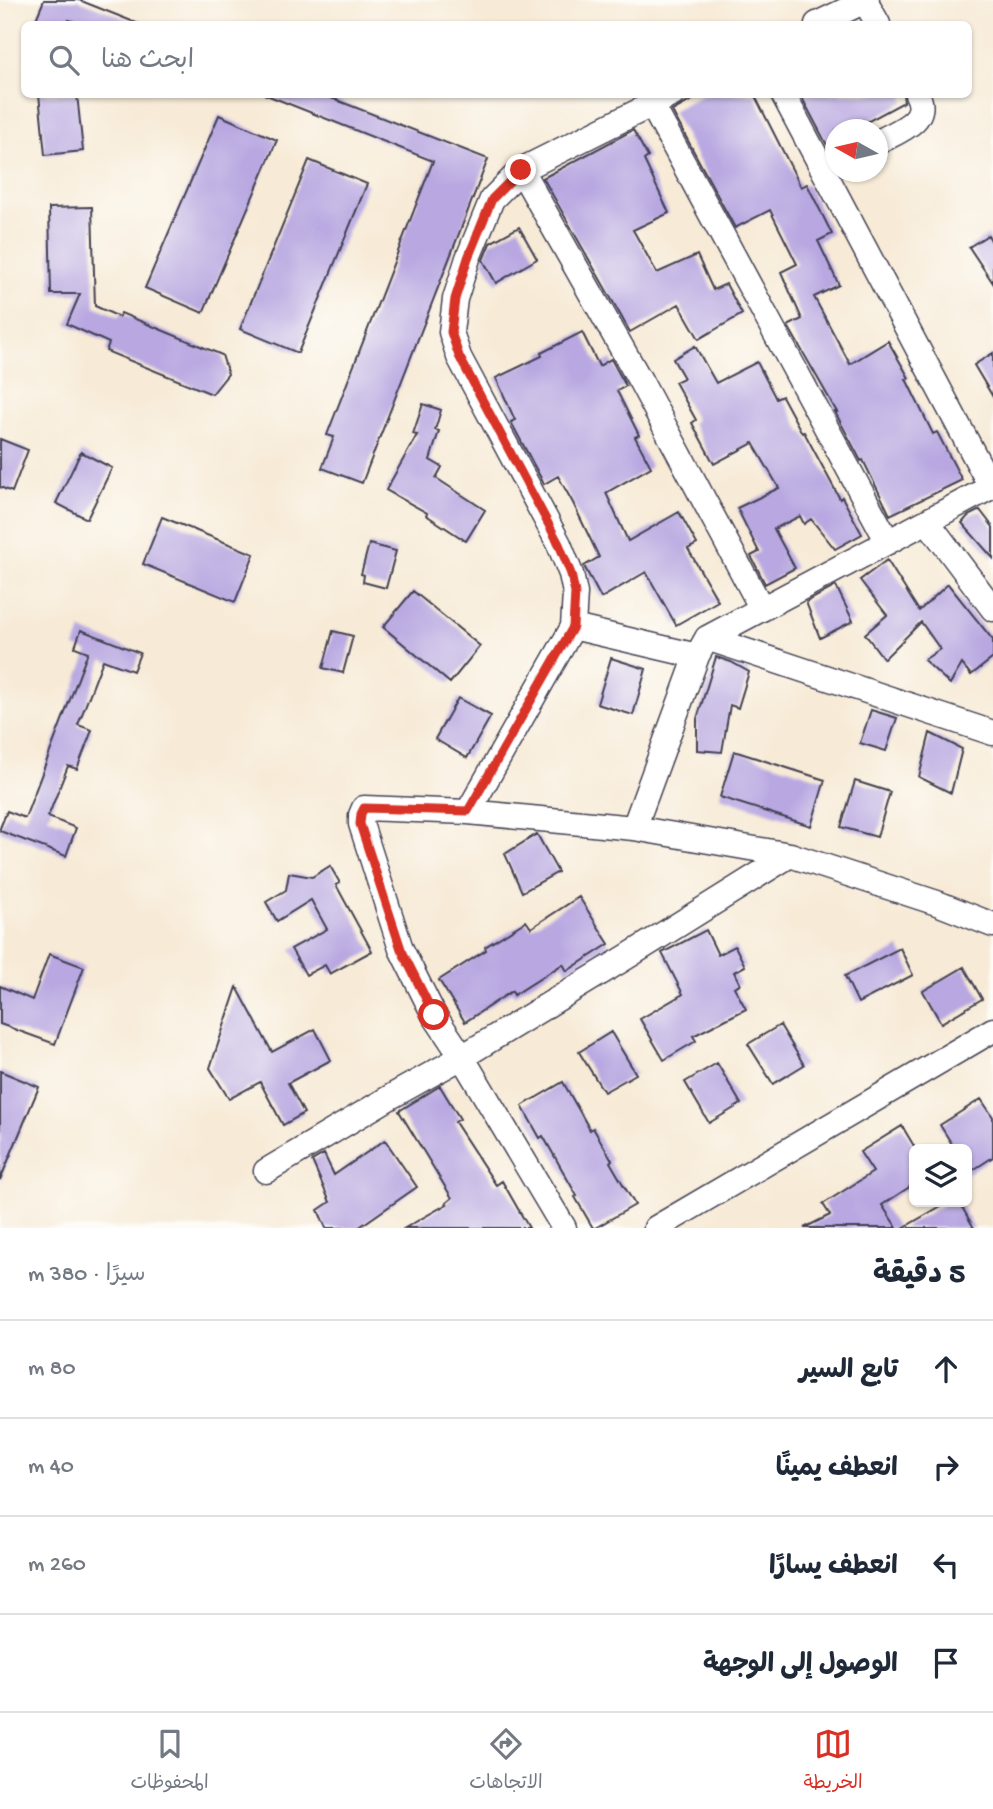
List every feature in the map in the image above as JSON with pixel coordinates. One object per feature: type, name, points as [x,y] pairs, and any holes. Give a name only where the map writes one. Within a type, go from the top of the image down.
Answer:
[{"type":"street","points":[[823,21],[866,1],[876,21]]},
{"type":"street","points":[[785,98],[825,162]]},
{"type":"street","points":[[888,136],[917,120],[921,113],[919,98]]},
{"type":"street","points":[[468,811],[573,627],[575,593],[559,544],[459,356],[451,332],[455,299],[492,199],[521,170],[663,100],[888,542]]},
{"type":"street","points":[[521,170],[641,382],[762,609]]},
{"type":"street","points":[[634,828],[702,647],[762,609],[992,486],[836,182]]},
{"type":"street","points":[[927,521],[993,609]]},
{"type":"street","points":[[573,627],[702,647],[993,733]]},
{"type":"street","points":[[564,1228],[462,1056],[434,1015],[401,949],[360,824],[364,808],[468,811],[634,828],[790,855],[937,903],[993,925]]},
{"type":"street","points":[[266,1171],[625,958],[790,855]]},
{"type":"street","points":[[656,1228],[993,1030]]},
{"type":"building","points":[[44,0],[79,0],[132,21],[69,20],[35,21]]},
{"type":"building","points":[[39,98],[77,98],[83,151],[45,155]]},
{"type":"building","points":[[274,98],[331,98],[488,159],[362,483],[322,468],[334,437],[327,435],[433,161]]},
{"type":"building","points":[[696,98],[756,98],[801,187],[807,184],[832,234],[818,241],[839,285],[814,297],[850,364],[888,341],[909,378],[906,379],[933,434],[937,432],[962,480],[890,515],[863,460],[861,461],[837,412],[788,326],[802,319],[781,272],[797,264],[770,210],[735,228],[672,111]]},
{"type":"building","points":[[802,98],[904,98],[904,102],[872,119],[825,119],[825,141]]},
{"type":"building","points":[[219,115],[277,140],[203,313],[145,288]]},
{"type":"building","points":[[633,130],[648,157],[644,160],[669,213],[633,230],[657,273],[697,255],[713,290],[726,284],[742,314],[699,339],[679,304],[630,332],[543,178]]},
{"type":"building","points":[[309,160],[367,184],[298,353],[240,329]]},
{"type":"building","points":[[92,207],[95,306],[119,317],[121,313],[222,355],[228,374],[212,394],[106,351],[109,343],[67,324],[80,294],[51,294],[49,208]]},
{"type":"building","points":[[519,227],[537,259],[496,283],[483,260],[490,243]]},
{"type":"building","points":[[988,235],[993,244],[993,283],[969,247]]},
{"type":"building","points":[[582,332],[599,366],[611,359],[626,386],[617,391],[639,435],[635,437],[651,467],[606,493],[628,541],[679,512],[697,544],[688,549],[718,601],[676,625],[646,572],[601,598],[584,566],[599,557],[558,476],[544,484],[511,422],[515,420],[496,378],[542,356],[541,353]]},
{"type":"building","points":[[695,346],[716,383],[757,362],[776,399],[782,396],[802,433],[804,432],[862,534],[835,549],[811,519],[804,524],[800,516],[774,529],[795,568],[765,584],[751,556],[759,552],[737,508],[779,488],[753,443],[714,464],[692,423],[696,420],[675,382],[684,378],[673,359]]},
{"type":"building","points":[[993,353],[993,397],[974,365]]},
{"type":"building","points":[[423,404],[441,410],[435,430],[439,431],[430,460],[442,467],[436,478],[485,510],[466,541],[426,515],[427,513],[386,490],[417,435],[413,434]]},
{"type":"building","points":[[0,439],[28,450],[12,492],[0,487]]},
{"type":"building","points":[[81,452],[112,468],[87,519],[56,503]]},
{"type":"building","points":[[980,510],[993,527],[993,558],[962,523],[968,516]]},
{"type":"building","points":[[162,517],[254,554],[235,602],[143,564]]},
{"type":"building","points":[[369,544],[396,551],[386,588],[363,582],[364,575],[361,574]]},
{"type":"building","points":[[887,560],[919,611],[948,584],[993,640],[993,658],[971,675],[962,664],[950,684],[924,660],[940,649],[921,622],[884,659],[865,634],[887,615],[860,580]]},
{"type":"building","points":[[836,586],[853,621],[820,638],[806,602]]},
{"type":"building","points":[[413,591],[480,646],[450,683],[383,627]]},
{"type":"building","points":[[81,630],[140,653],[133,671],[103,660],[78,725],[92,730],[77,769],[68,766],[48,817],[76,828],[66,856],[0,831],[0,828],[7,811],[25,818],[88,652],[75,647]]},
{"type":"building","points":[[333,631],[353,636],[343,673],[323,668]]},
{"type":"building","points":[[716,657],[749,672],[738,708],[730,705],[722,752],[697,750],[697,719]]},
{"type":"building","points":[[611,658],[646,669],[633,715],[597,704]]},
{"type":"building","points":[[458,698],[491,716],[467,758],[435,739]]},
{"type":"building","points":[[871,710],[897,718],[886,751],[860,743]]},
{"type":"building","points":[[930,733],[962,749],[951,793],[919,777]]},
{"type":"building","points":[[734,751],[825,780],[811,826],[720,797]]},
{"type":"building","points":[[855,781],[890,792],[877,837],[841,827]]},
{"type":"building","points":[[537,834],[558,872],[522,892],[505,854]]},
{"type":"building","points":[[330,866],[340,883],[336,885],[372,951],[330,974],[325,965],[306,975],[291,949],[327,929],[311,900],[277,921],[266,902],[286,890],[289,873],[312,877]]},
{"type":"building","points":[[579,897],[609,944],[567,971],[563,964],[514,995],[512,991],[465,1022],[439,980],[526,921],[531,928]]},
{"type":"building","points":[[706,930],[718,955],[735,946],[745,966],[734,972],[740,984],[734,987],[746,1009],[693,1036],[696,1041],[664,1060],[640,1019],[683,994],[662,953]]},
{"type":"building","points":[[900,948],[913,975],[858,1003],[845,976]]},
{"type":"building","points":[[49,954],[84,967],[55,1044],[0,1024],[0,986],[32,1000]]},
{"type":"building","points":[[964,967],[982,999],[941,1023],[923,991]]},
{"type":"building","points":[[237,987],[272,1052],[315,1029],[331,1060],[288,1083],[304,1113],[283,1125],[260,1082],[229,1099],[210,1068]]},
{"type":"building","points":[[780,1025],[804,1065],[773,1084],[748,1044]]},
{"type":"building","points":[[611,1032],[636,1074],[604,1092],[579,1052]]},
{"type":"building","points":[[717,1063],[741,1104],[709,1123],[685,1082]]},
{"type":"building","points":[[0,1071],[39,1087],[0,1180]]},
{"type":"building","points":[[563,1082],[590,1130],[593,1128],[612,1160],[610,1162],[635,1205],[595,1228],[575,1197],[577,1196],[543,1136],[540,1138],[522,1106]]},
{"type":"building","points":[[440,1086],[460,1119],[455,1122],[496,1185],[502,1181],[529,1228],[405,1228],[447,1204],[452,1198],[399,1111]]},
{"type":"building","points":[[981,1099],[993,1117],[993,1157],[972,1171],[972,1144],[952,1144],[940,1125]]},
{"type":"building","points":[[902,1126],[913,1144],[909,1144],[909,1187],[882,1205],[897,1228],[804,1228],[830,1215],[823,1204],[873,1172],[860,1152]]},
{"type":"building","points":[[385,1140],[417,1187],[358,1228],[326,1228],[318,1210],[330,1202],[312,1161],[324,1154],[334,1175]]},
{"type":"building","points":[[939,1207],[962,1207],[974,1228],[903,1228]]},
{"type":"route","points":[[434,1015],[401,949],[360,824],[361,814],[364,808],[468,811],[573,627],[575,593],[559,544],[459,356],[451,332],[455,299],[492,199],[521,170]]}]
